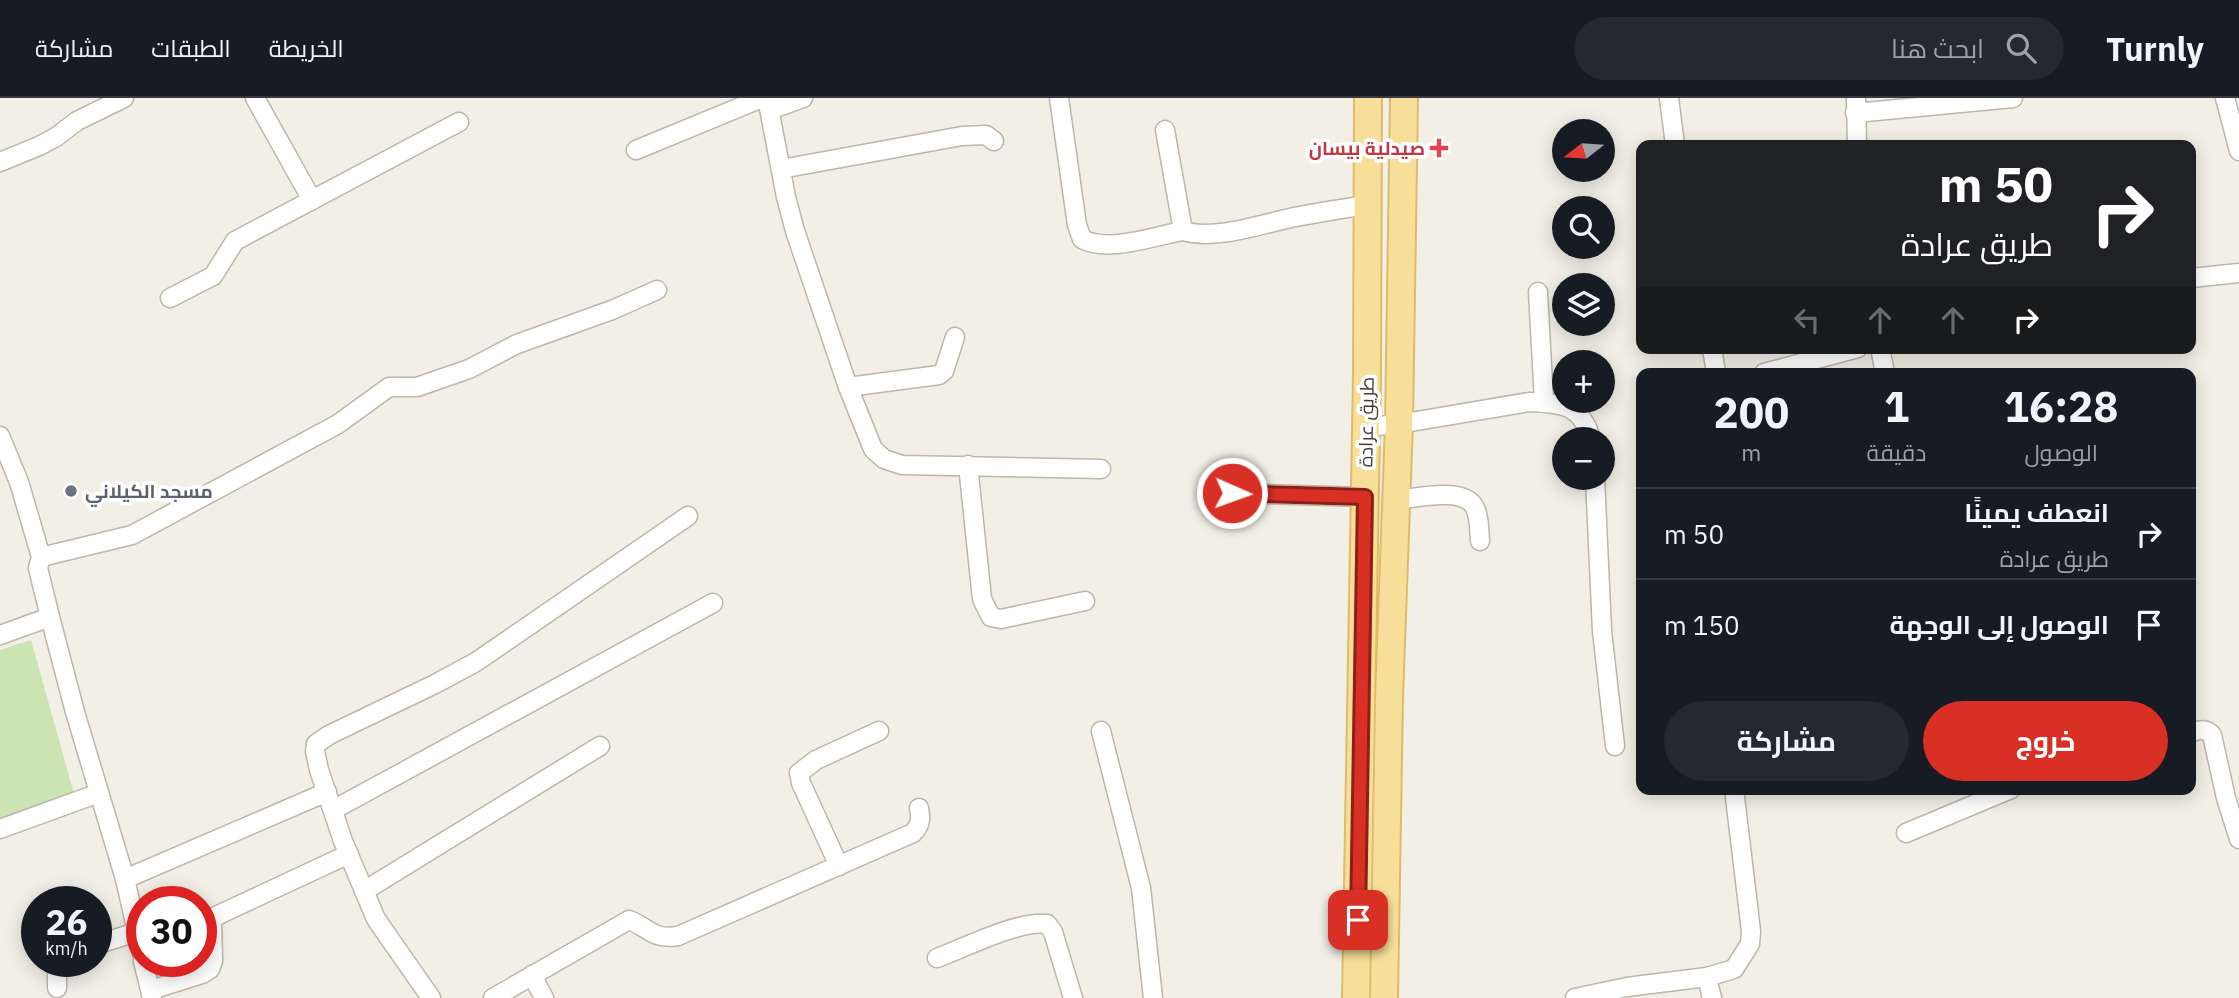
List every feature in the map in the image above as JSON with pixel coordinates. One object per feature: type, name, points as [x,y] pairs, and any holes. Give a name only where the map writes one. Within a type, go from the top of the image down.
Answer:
[{"type":"main road","name":"طريق عرادة","points":[[1356,998],[1367,374],[1368,98]]},
{"type":"main road","points":[[1384,998],[1389,698],[1399,424],[1404,98]]},
{"type":"main road","points":[[1367,374],[1400,373]]},
{"type":"street","points":[[0,162],[39,146],[77,121],[124,98]]},
{"type":"street","points":[[256,98],[312,200]]},
{"type":"street","points":[[636,150],[766,102],[803,98]]},
{"type":"street","points":[[1059,98],[1076,225],[1082,239],[1092,244],[1106,246],[1183,231],[1195,234],[1250,228],[1288,218],[1367,205]]},
{"type":"street","points":[[1670,98],[1674,140]]},
{"type":"street","points":[[1857,140],[1855,106],[2013,98]]},
{"type":"street","points":[[2225,98],[2239,151]]},
{"type":"street","points":[[766,102],[795,231],[848,387],[873,449],[884,458],[902,465],[1101,469]]},
{"type":"street","points":[[170,298],[213,276],[235,241],[459,122]]},
{"type":"street","points":[[1165,130],[1183,231]]},
{"type":"street","points":[[781,169],[962,136],[986,135],[994,141]]},
{"type":"street","points":[[2196,277],[2239,273]]},
{"type":"street","points":[[41,557],[132,534],[338,424],[389,387],[416,387],[469,369],[517,344],[612,310],[657,290]]},
{"type":"street","points":[[1538,292],[1544,402]]},
{"type":"street","points":[[848,387],[939,375],[944,371],[955,337]]},
{"type":"street","points":[[1819,366],[1845,354]]},
{"type":"street","points":[[1366,427],[1544,402],[1577,410],[1587,427]]},
{"type":"street","points":[[0,436],[19,482],[41,557],[38,568],[50,617],[126,886]]},
{"type":"street","points":[[968,465],[982,599],[991,617],[1001,619],[1085,601]]},
{"type":"street","points":[[1596,490],[1602,631],[1615,746]]},
{"type":"street","points":[[1232,493],[1365,497]]},
{"type":"street","points":[[1396,500],[1456,495],[1468,498],[1475,507],[1480,541]]},
{"type":"street","points":[[431,998],[376,919],[327,793],[316,758],[316,744],[476,662],[688,516]]},
{"type":"street","points":[[333,810],[713,603]]},
{"type":"street","points":[[0,635],[50,617]]},
{"type":"street","points":[[2196,730],[2201,729],[2212,735],[2226,798],[2239,839]]},
{"type":"street","points":[[839,866],[801,783],[799,773],[816,760],[879,731]]},
{"type":"street","points":[[1101,731],[1141,888],[1153,998]]},
{"type":"street","points":[[364,891],[600,746]]},
{"type":"street","points":[[0,829],[99,793]]},
{"type":"street","points":[[125,879],[327,793]]},
{"type":"street","points":[[1575,998],[1627,987],[1707,977],[1734,969],[1750,944],[1751,931],[1735,795]]},
{"type":"street","points":[[1906,833],[1997,795]]},
{"type":"street","points":[[493,998],[629,920],[639,923],[663,939],[678,936],[914,833],[921,817],[919,808]]},
{"type":"street","points":[[152,994],[210,969],[213,961],[212,922],[216,916],[349,854]]},
{"type":"street","points":[[937,958],[1020,927],[1038,923],[1047,925],[1053,932],[1073,998]]},
{"type":"street","points":[[532,975],[544,998]]},
{"type":"street","points":[[57,977],[57,988]]},
{"type":"street","points":[[1707,977],[1712,998]]},
{"type":"green space","points":[[31,640],[76,801],[0,827],[0,650]]},
{"type":"place","name":"صيدلية بيسان","points":[[1439,148]]},
{"type":"place","name":"مسجد الكيلاني","points":[[71,491]]},
{"type":"route","points":[[1232,493],[1365,497],[1358,920]]}]
